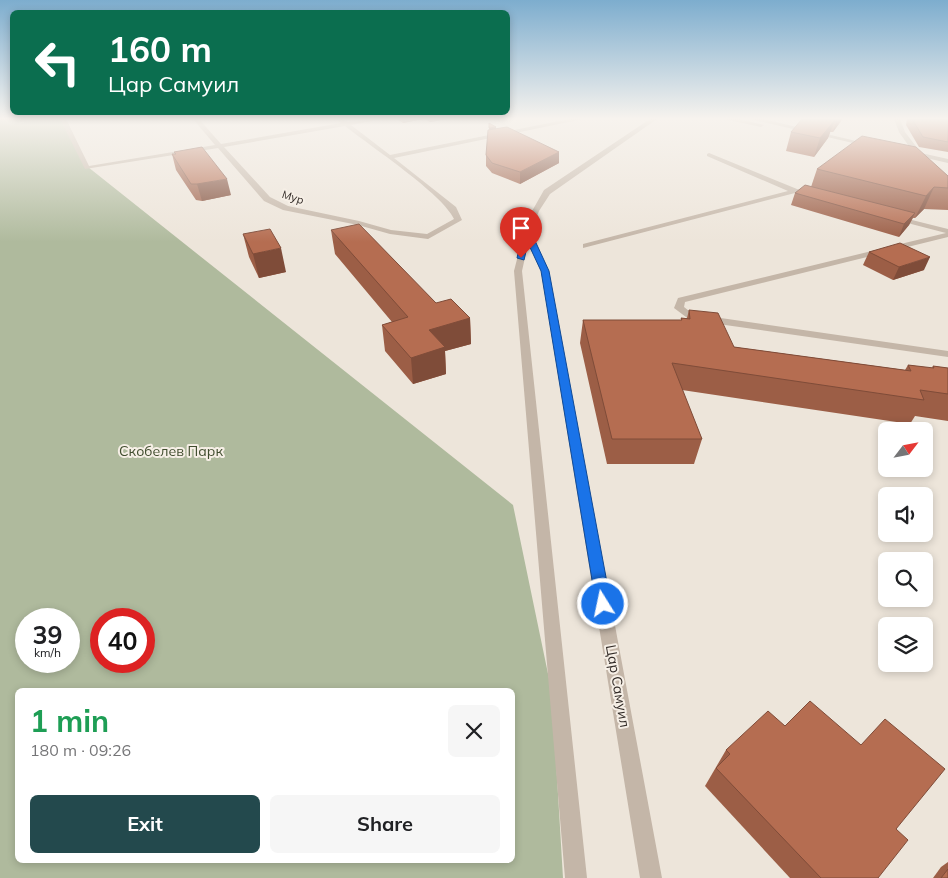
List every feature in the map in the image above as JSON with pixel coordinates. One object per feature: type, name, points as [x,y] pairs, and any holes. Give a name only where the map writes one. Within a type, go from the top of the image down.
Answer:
[{"type":"street","points":[[83,160],[87,168],[136,160]]},
{"type":"street","name":"Мур","points":[[233,160],[267,199],[286,208],[359,222],[390,232],[428,237],[458,220],[453,209],[394,160]]},
{"type":"street","points":[[576,878],[518,271],[527,232],[537,205],[547,192],[594,160]]},
{"type":"street","points":[[721,160],[795,191],[824,198]]},
{"type":"street","points":[[924,160],[930,168]]},
{"type":"street","points":[[586,246],[795,191]]},
{"type":"street","points":[[889,216],[948,231]]},
{"type":"street","name":"Цар Самуил","points":[[527,232],[545,271],[651,878]]},
{"type":"street","points":[[948,236],[681,300],[678,308],[690,317],[948,354]]},
{"type":"green space","name":"Скобелев Парк","points":[[0,160],[85,160],[88,167],[513,505],[552,693],[563,878],[0,878]]},
{"type":"building","points":[[176,160],[212,160],[227,179],[197,184],[191,184]]},
{"type":"building","points":[[490,160],[543,160],[520,172],[492,163]]},
{"type":"building","points":[[829,160],[930,160],[948,176],[948,188],[934,187],[926,196],[817,169]]},
{"type":"building","points":[[805,185],[915,213],[904,224],[795,193]]},
{"type":"building","points":[[359,224],[436,303],[451,299],[470,318],[429,330],[445,347],[411,358],[382,325],[408,317],[331,230]]},
{"type":"building","points":[[270,229],[281,248],[253,254],[243,234]]},
{"type":"building","points":[[900,243],[930,257],[899,267],[869,252]]},
{"type":"building","points":[[689,310],[718,313],[734,347],[911,371],[908,365],[948,368],[948,394],[920,390],[924,400],[672,363],[702,439],[612,439],[583,320],[682,320],[681,318],[690,319]]},
{"type":"building","points":[[810,701],[861,745],[885,719],[945,769],[896,829],[908,840],[878,878],[821,878],[716,768],[730,754],[726,750],[768,711],[785,726]]},
{"type":"building","points":[[948,869],[948,878],[941,878]]},
{"type":"route","points":[[521,258],[527,232],[545,271],[603,604]]}]
